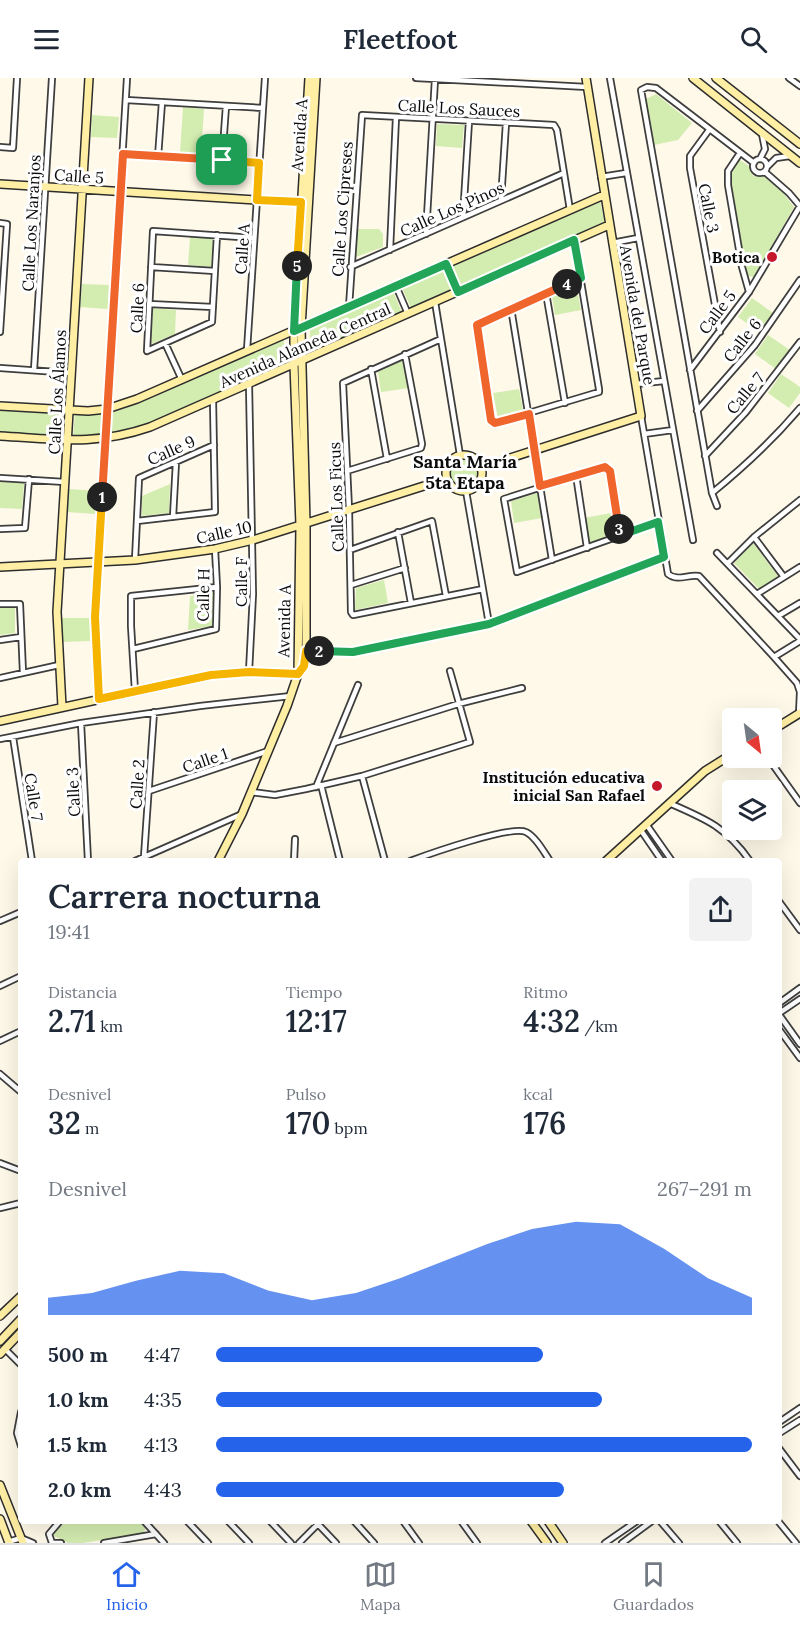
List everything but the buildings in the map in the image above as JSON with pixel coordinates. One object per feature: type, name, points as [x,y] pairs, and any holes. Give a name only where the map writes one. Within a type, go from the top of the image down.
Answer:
[{"type":"street","points":[[0,147],[13,148],[17,78]]},
{"type":"street","name":"Calle Los Naranjos","points":[[34,370],[52,78]]},
{"type":"street","name":"Calle Los Álamos","points":[[62,708],[57,612],[89,78]]},
{"type":"street","points":[[99,699],[95,617],[127,78]]},
{"type":"street","name":"Calle A","points":[[247,350],[265,78]]},
{"type":"street","name":"Avenida A","points":[[298,674],[304,666],[306,651],[297,329],[301,202],[309,78]]},
{"type":"street","name":"Avenida A","points":[[297,329],[316,78]]},
{"type":"street","points":[[416,78],[587,87]]},
{"type":"street","name":"Avenida del Parque","points":[[586,78],[664,557]]},
{"type":"street","name":"Avenida del Parque","points":[[610,78],[693,540]]},
{"type":"street","points":[[693,78],[800,163]]},
{"type":"street","points":[[789,78],[800,86]]},
{"type":"street","points":[[426,234],[435,79]]},
{"type":"street","points":[[715,95],[720,80],[800,144]]},
{"type":"street","points":[[717,506],[712,493],[705,456],[641,90],[646,87],[656,88],[754,163]]},
{"type":"street","points":[[126,100],[263,108]]},
{"type":"street","points":[[158,157],[162,102]]},
{"type":"street","points":[[222,160],[226,106]]},
{"type":"street","name":"Calle Los Sauces","points":[[363,115],[554,125],[557,130],[564,173]]},
{"type":"street","name":"Calle Los Cipreses","points":[[349,307],[360,117],[363,115]]},
{"type":"street","points":[[390,250],[396,117]]},
{"type":"street","points":[[464,217],[469,121]]},
{"type":"street","points":[[501,200],[506,123]]},
{"type":"street","name":"Calle 3","points":[[709,130],[690,156],[690,168],[720,332]]},
{"type":"street","points":[[761,131],[765,149],[776,158]]},
{"type":"street","points":[[754,163],[760,159],[765,149]]},
{"type":"street","points":[[740,153],[728,171],[742,267],[749,292]]},
{"type":"street","points":[[123,154],[259,163]]},
{"type":"street","points":[[765,172],[768,165],[776,158],[793,156]]},
{"type":"street","points":[[760,159],[768,165]]},
{"type":"street","points":[[754,163],[754,170],[757,173],[765,172],[800,206]]},
{"type":"street","points":[[564,173],[570,210]]},
{"type":"street","name":"Calle Los Pinos","points":[[350,267],[564,173]]},
{"type":"street","points":[[601,177],[626,173]]},
{"type":"street","name":"Calle 5","points":[[0,184],[301,202]]},
{"type":"street","name":"Avenida Alameda Central","points":[[0,406],[69,410],[107,409],[138,399],[604,195]]},
{"type":"street","name":"Calle 5","points":[[690,370],[749,292],[800,206]]},
{"type":"street","points":[[0,223],[7,224],[0,333]]},
{"type":"street","name":"Avenida Alameda Central","points":[[0,436],[68,440],[125,436],[213,400],[609,225]]},
{"type":"street","name":"Calle 6","points":[[213,307],[212,322],[147,351],[153,231],[217,235]]},
{"type":"street","points":[[149,304],[213,307],[217,235],[254,238]]},
{"type":"street","points":[[612,243],[638,238]]},
{"type":"street","points":[[574,240],[581,278],[599,392],[529,414],[492,422],[476,327],[478,323],[581,278]]},
{"type":"street","points":[[446,264],[458,292]]},
{"type":"street","points":[[151,267],[215,271]]},
{"type":"street","name":"Calle 6","points":[[697,411],[755,345],[800,279]]},
{"type":"street","points":[[396,286],[408,314]]},
{"type":"street","points":[[546,293],[565,403]]},
{"type":"street","points":[[435,302],[460,454]]},
{"type":"street","points":[[511,309],[552,560]]},
{"type":"street","points":[[387,459],[371,369],[441,339]]},
{"type":"street","name":"Calle 7","points":[[705,456],[746,412],[800,342]]},
{"type":"street","points":[[165,343],[182,380]]},
{"type":"street","points":[[347,471],[422,446],[405,354]]},
{"type":"street","name":"Avenida A","points":[[297,363],[306,512],[303,524],[298,674]]},
{"type":"street","points":[[0,368],[71,374]]},
{"type":"street","name":"Calle Los Ficus","points":[[371,369],[343,383],[352,614],[411,603]]},
{"type":"street","points":[[636,384],[664,381]]},
{"type":"street","name":"Calle F","points":[[249,384],[253,604],[249,672]]},
{"type":"street","points":[[135,560],[137,521],[215,512],[213,400]]},
{"type":"street","points":[[712,493],[774,439],[800,408]]},
{"type":"street","points":[[482,467],[641,416]]},
{"type":"street","points":[[644,434],[672,430]]},
{"type":"street","name":"Calle 9","points":[[137,521],[139,478],[214,445]]},
{"type":"street","points":[[460,454],[476,458],[482,467],[481,480],[472,489],[466,491],[454,489],[446,479],[445,473],[449,461],[460,454]]},
{"type":"street","points":[[173,517],[176,462]]},
{"type":"street","points":[[621,535],[610,471],[605,467],[540,486],[505,500],[516,571],[519,572],[658,522]]},
{"type":"street","points":[[576,475],[587,548]]},
{"type":"street","points":[[0,478],[65,482]]},
{"type":"street","points":[[0,530],[25,528],[28,479]]},
{"type":"street","name":"Calle 10","points":[[0,567],[135,560],[215,549],[252,540],[446,479]]},
{"type":"street","points":[[466,491],[489,624]]},
{"type":"street","points":[[728,563],[754,537],[800,500]]},
{"type":"street","points":[[306,512],[317,519]]},
{"type":"street","points":[[350,550],[430,521],[434,523],[446,596]]},
{"type":"street","points":[[398,532],[411,603],[483,589]]},
{"type":"street","points":[[754,537],[784,577]]},
{"type":"street","name":"Calle H","points":[[133,649],[216,629],[215,549]]},
{"type":"street","points":[[717,552],[800,640],[774,657]]},
{"type":"street","points":[[306,651],[353,652],[489,624],[664,557],[668,574],[679,579],[693,575],[699,576],[798,682],[799,714],[782,724]]},
{"type":"street","points":[[758,594],[800,567]]},
{"type":"street","points":[[351,585],[405,568]]},
{"type":"street","points":[[135,691],[131,596],[217,586]]},
{"type":"street","points":[[0,604],[20,603],[23,673]]},
{"type":"street","points":[[778,616],[800,603]]},
{"type":"street","points":[[0,640],[21,638]]},
{"type":"street","points":[[0,678],[59,665]]},
{"type":"street","points":[[251,792],[275,795],[362,776],[470,742],[450,670]]},
{"type":"street","points":[[0,721],[211,675],[249,672],[298,674],[242,814],[220,858]]},
{"type":"street","points":[[339,858],[318,786],[358,685]]},
{"type":"street","points":[[334,743],[458,704],[522,688]]},
{"type":"street","points":[[0,740],[81,723],[291,696]]},
{"type":"street","name":"Calle 2","points":[[144,857],[154,712]]},
{"type":"street","name":"Calle 3","points":[[81,723],[88,858]]},
{"type":"street","name":"Calle 7","points":[[13,737],[32,858]]},
{"type":"street","name":"Calle 1","points":[[149,791],[268,751]]},
{"type":"street","points":[[609,858],[705,771],[722,760]]},
{"type":"street","points":[[775,768],[800,803]]},
{"type":"street","points":[[362,776],[384,858]]},
{"type":"street","points":[[669,803],[716,825],[731,836],[748,858]]},
{"type":"street","points":[[144,857],[242,814]]},
{"type":"street","points":[[643,826],[660,858]]},
{"type":"street","points":[[643,826],[670,858]]},
{"type":"street","points":[[418,858],[452,846],[514,831],[525,832],[533,838],[548,858]]},
{"type":"street","points":[[294,858],[295,839]]},
{"type":"street","points":[[782,905],[800,930]]},
{"type":"street","points":[[0,921],[18,913]]},
{"type":"street","points":[[0,986],[18,977]]},
{"type":"street","points":[[782,1001],[800,988]]},
{"type":"street","points":[[782,1012],[800,999]]},
{"type":"street","points":[[782,1018],[800,1044]]},
{"type":"street","points":[[0,1041],[18,1032]]},
{"type":"street","points":[[782,1033],[800,1058]]},
{"type":"street","points":[[0,1074],[18,1089]]},
{"type":"street","points":[[0,1163],[18,1170]]},
{"type":"street","points":[[0,1208],[18,1204]]},
{"type":"street","points":[[0,1316],[18,1299]]},
{"type":"street","points":[[0,1341],[18,1322]]},
{"type":"street","points":[[18,1335],[2,1352],[18,1363]]},
{"type":"street","points":[[782,1420],[800,1408]]},
{"type":"street","points":[[782,1431],[800,1420]]},
{"type":"street","points":[[782,1452],[800,1476]]},
{"type":"street","points":[[0,1485],[22,1540]]},
{"type":"street","points":[[0,1520],[8,1542],[28,1539],[33,1543]]},
{"type":"street","points":[[57,1524],[49,1534],[52,1543],[61,1543]]},
{"type":"street","points":[[147,1524],[165,1543]]},
{"type":"street","points":[[190,1524],[208,1543]]},
{"type":"street","points":[[231,1524],[249,1543]]},
{"type":"street","points":[[273,1524],[291,1543]]},
{"type":"street","points":[[299,1543],[316,1524]]},
{"type":"street","points":[[318,1524],[336,1543]]},
{"type":"street","points":[[357,1524],[374,1543]]},
{"type":"street","points":[[405,1524],[419,1543]]},
{"type":"street","points":[[463,1524],[477,1543]]},
{"type":"street","points":[[533,1524],[547,1543]]},
{"type":"street","points":[[551,1524],[563,1543]]},
{"type":"street","points":[[605,1543],[634,1524]]},
{"type":"street","points":[[622,1543],[648,1524]]},
{"type":"street","points":[[663,1524],[679,1543]]},
{"type":"street","points":[[721,1524],[737,1543]]},
{"type":"street","points":[[780,1524],[796,1543]]},
{"type":"street","points":[[104,1543],[156,1534]]},
{"type":"green space","points":[[656,94],[692,123],[678,140],[654,145],[646,99]]},
{"type":"green space","points":[[183,107],[204,109],[201,155],[180,153]]},
{"type":"green space","points":[[92,115],[119,117],[117,138],[91,137]]},
{"type":"green space","points":[[437,124],[464,125],[462,148],[436,146]]},
{"type":"green space","points":[[740,160],[749,166],[753,176],[765,177],[784,194],[794,207],[754,277],[747,274],[730,175]]},
{"type":"green space","points":[[600,200],[605,223],[460,286],[452,265]]},
{"type":"green space","points":[[357,229],[379,229],[383,234],[383,247],[356,257]]},
{"type":"green space","points":[[190,237],[213,238],[211,267],[188,265]]},
{"type":"green space","points":[[444,270],[452,290],[411,308],[402,288]]},
{"type":"green space","points":[[82,284],[109,285],[108,309],[80,307]]},
{"type":"green space","points":[[576,285],[581,310],[555,315],[552,296]]},
{"type":"green space","points":[[393,291],[402,313],[309,353],[310,329]]},
{"type":"green space","points":[[752,298],[773,313],[759,332],[738,317]]},
{"type":"green space","points":[[153,308],[176,310],[175,334],[151,344]]},
{"type":"green space","points":[[768,335],[790,350],[776,369],[755,354]]},
{"type":"green space","points":[[284,339],[284,365],[139,427],[110,434],[111,411],[149,399]]},
{"type":"green space","points":[[403,360],[409,388],[381,392],[378,372]]},
{"type":"green space","points":[[781,374],[800,387],[800,393],[789,408],[768,393]]},
{"type":"green space","points":[[519,389],[523,410],[498,418],[493,393]]},
{"type":"green space","points":[[0,410],[63,413],[62,436],[0,433]]},
{"type":"green space","points":[[75,413],[102,413],[100,435],[73,437]]},
{"type":"green space","points":[[464,458],[475,462],[479,473],[475,484],[464,488],[453,484],[449,473],[453,462]]},
{"type":"green space","points":[[0,482],[24,483],[22,509],[0,508]]},
{"type":"green space","points":[[170,484],[169,513],[142,516],[142,496]]},
{"type":"green space","points":[[69,489],[97,491],[95,514],[67,512]]},
{"type":"green space","points":[[538,493],[542,518],[514,523],[511,501]]},
{"type":"green space","points":[[611,513],[615,534],[588,546],[584,518]]},
{"type":"green space","points":[[753,543],[778,576],[759,589],[734,563]]},
{"type":"green space","points":[[384,580],[388,603],[355,610],[356,588]]},
{"type":"green space","points":[[213,592],[212,626],[188,630],[190,596]]},
{"type":"green space","points":[[15,607],[15,633],[0,635],[0,608]]},
{"type":"green space","points":[[61,618],[90,618],[90,641],[62,642]]},
{"type":"green space","points":[[63,1524],[142,1524],[146,1528],[143,1533],[83,1543],[68,1543],[54,1536],[54,1532]]},
{"type":"place","name":"Botica","points":[[772,257]]},
{"type":"place","name":"Institución educativa inicial San Rafael","points":[[657,786]]},
{"type":"district","name":"Santa María 5ta Etapa","points":[[465,472]]},
{"type":"route","points":[[123,154],[222,160],[259,163],[257,200],[301,202],[294,331],[446,264],[458,292],[574,240],[581,278],[478,323],[476,327],[491,420],[495,423],[529,414],[540,486],[607,468],[610,471],[621,535],[658,522],[664,557],[489,624],[353,652],[306,651],[304,666],[298,674],[249,672],[211,675],[99,699],[95,617],[123,154]]}]
